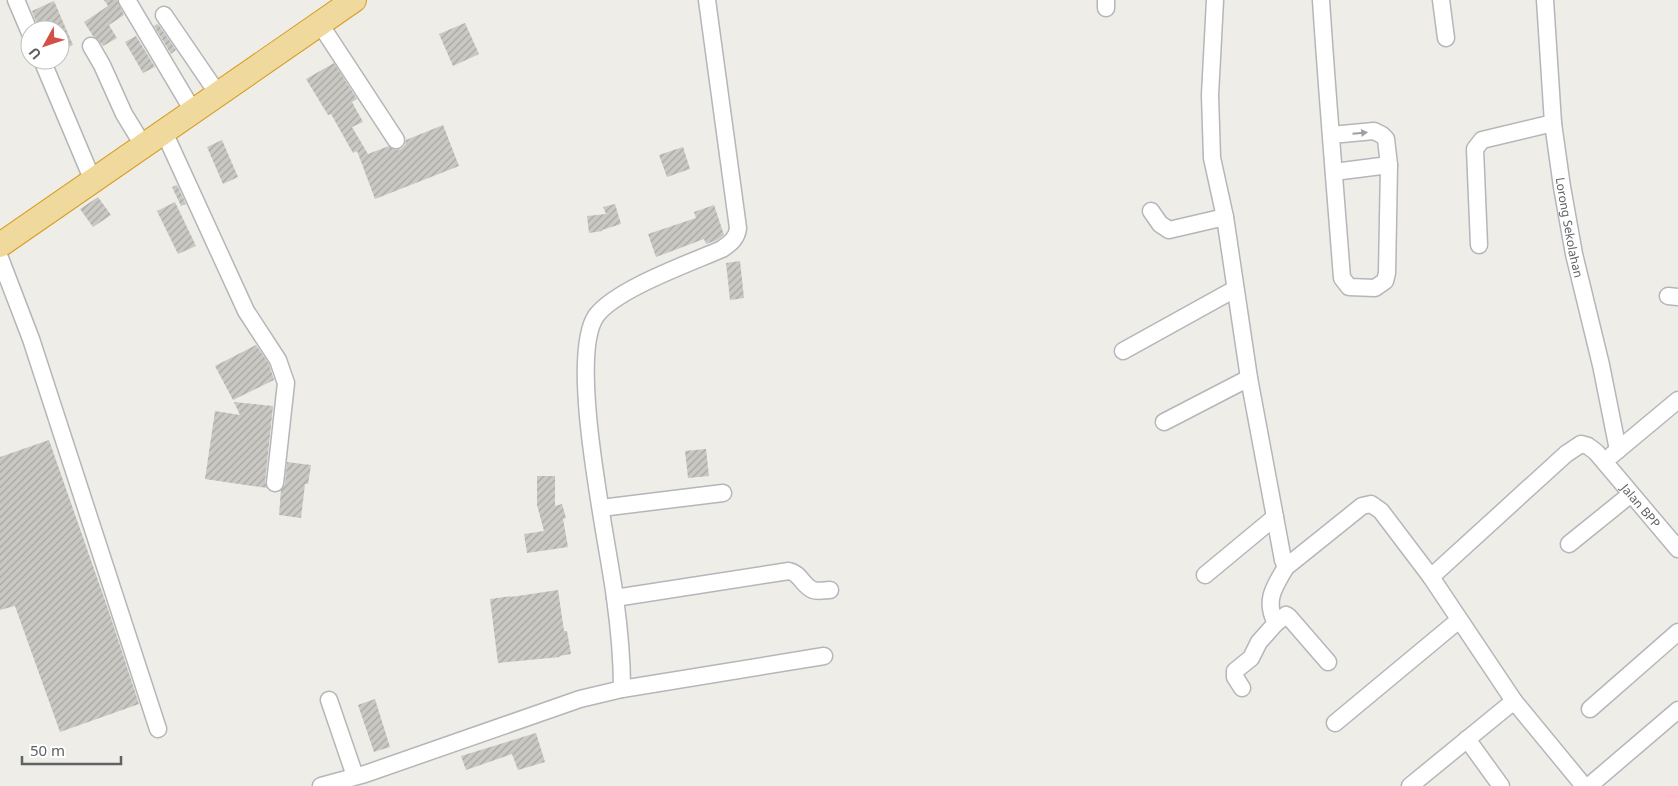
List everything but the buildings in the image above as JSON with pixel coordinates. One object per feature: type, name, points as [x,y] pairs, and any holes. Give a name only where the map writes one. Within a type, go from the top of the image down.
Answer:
[{"type":"highway","points":[[0,245],[354,0]]},
{"type":"street","points":[[16,0],[24,20]]},
{"type":"street","points":[[127,0],[193,111]]},
{"type":"street","points":[[622,689],[616,598],[588,415],[586,354],[590,329],[596,317],[616,298],[634,288],[722,249],[729,245],[737,235],[738,228],[707,0]]},
{"type":"street","points":[[1215,0],[1210,95],[1211,150],[1224,217],[1250,378],[1286,567]]},
{"type":"street","points":[[1322,0],[1331,135],[1342,278],[1350,287],[1375,288],[1384,281],[1387,273],[1388,165],[1386,139],[1374,131],[1331,135]]},
{"type":"street","points":[[1442,0],[1446,38]]},
{"type":"street","name":"Lorong Sekolahan","points":[[1545,0],[1553,123],[1562,187],[1574,254],[1601,365],[1618,450]]},
{"type":"street","points":[[164,15],[218,94]]},
{"type":"street","points":[[320,24],[396,140]]},
{"type":"street","points":[[91,46],[124,114],[143,145]]},
{"type":"street","points":[[46,70],[94,181]]},
{"type":"street","points":[[1478,245],[1474,148],[1482,140],[1553,123]]},
{"type":"street","points":[[164,132],[246,311],[278,360],[286,383],[275,483]]},
{"type":"street","points":[[1334,172],[1388,165]]},
{"type":"street","points":[[1151,211],[1160,224],[1169,230],[1224,217]]},
{"type":"street","points":[[0,258],[34,347],[158,729]]},
{"type":"street","points":[[1123,351],[1235,289]]},
{"type":"street","points":[[1164,422],[1250,378]]},
{"type":"street","points":[[1604,461],[1678,400]]},
{"type":"street","name":"Jalan BPP","points":[[1431,577],[1575,447],[1581,444],[1588,446],[1604,461],[1678,549]]},
{"type":"street","points":[[601,508],[723,492]]},
{"type":"street","points":[[1569,544],[1631,494]]},
{"type":"street","points":[[1276,623],[1271,613],[1270,603],[1277,581],[1286,567],[1362,506],[1371,504],[1381,511],[1431,577],[1514,701],[1584,786]]},
{"type":"street","points":[[1204,575],[1275,516]]},
{"type":"street","points":[[616,598],[789,571],[799,576],[810,589],[816,591],[830,590]]},
{"type":"street","points":[[1242,688],[1235,677],[1235,671],[1251,658],[1259,642],[1284,616],[1288,616],[1328,662]]},
{"type":"street","points":[[1335,723],[1459,620]]},
{"type":"street","points":[[1590,709],[1678,632]]},
{"type":"street","points":[[321,786],[580,700],[622,689],[824,656]]},
{"type":"street","points":[[329,700],[355,776]]},
{"type":"street","points":[[1410,786],[1514,701]]},
{"type":"street","points":[[1589,786],[1678,710]]},
{"type":"street","points":[[1467,739],[1501,786]]}]
